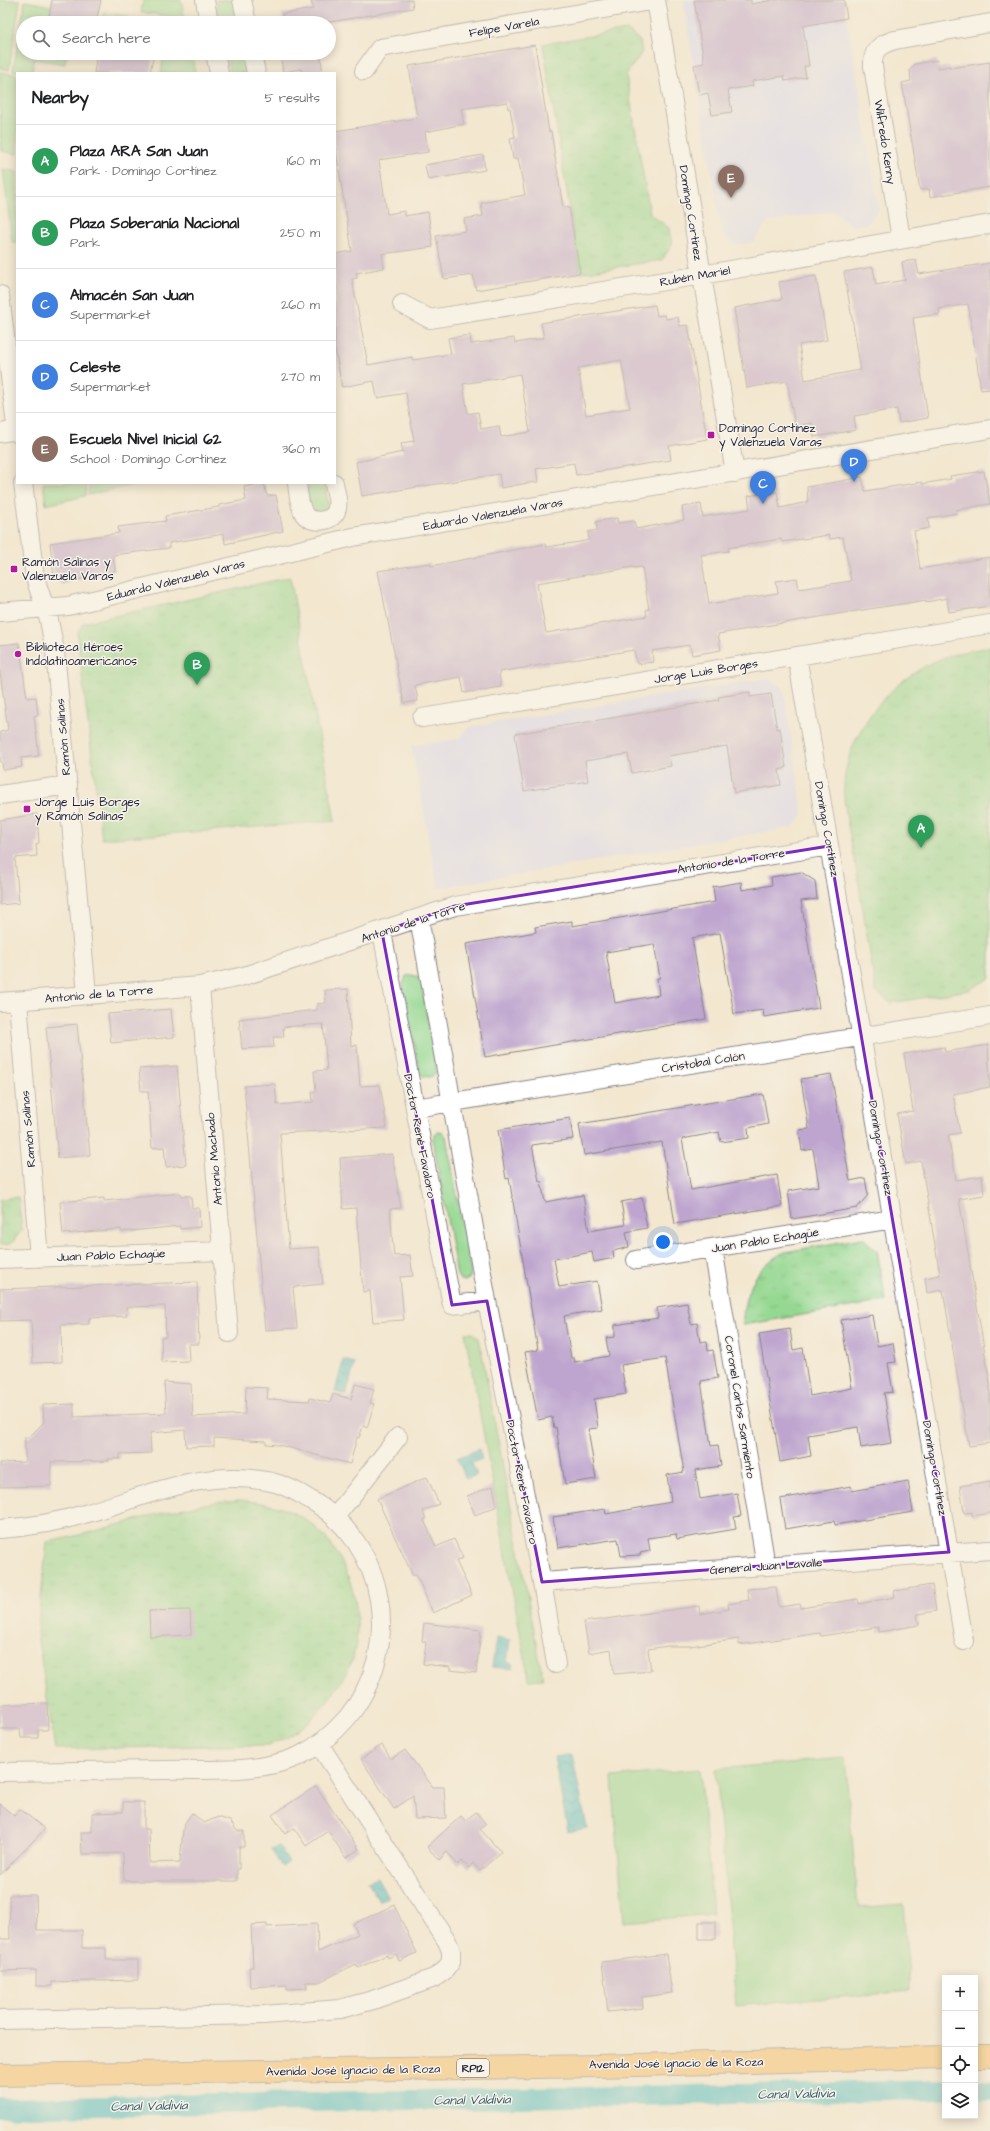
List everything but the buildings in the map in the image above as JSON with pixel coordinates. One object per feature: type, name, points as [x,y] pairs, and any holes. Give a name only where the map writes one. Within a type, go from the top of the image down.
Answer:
[{"type":"main road","points":[[978,2056],[990,2056]]},
{"type":"main road","name":"Avenida José Ignacio de la Roza","points":[[0,2075],[589,2066],[942,2057]]},
{"type":"street","points":[[205,0],[208,16]]},
{"type":"street","points":[[242,0],[245,16]]},
{"type":"street","name":"Felipe Varela","points":[[364,71],[380,48],[656,0]]},
{"type":"street","name":"Domingo Cortínez","points":[[656,0],[735,473]]},
{"type":"street","name":"Wilfredo Kenny","points":[[901,239],[872,58],[878,47],[895,40],[990,23]]},
{"type":"street","points":[[216,60],[219,72]]},
{"type":"street","points":[[253,60],[256,72]]},
{"type":"street","name":"Rubén Mariel","points":[[402,304],[430,319],[702,275],[990,224]]},
{"type":"street","points":[[0,295],[16,424]]},
{"type":"street","name":"Eduardo Valenzuela Varas","points":[[0,612],[26,608],[45,609],[68,606],[353,537],[990,429]]},
{"type":"street","points":[[0,433],[16,432]]},
{"type":"street","name":"Ramón Salinas","points":[[23,484],[35,578],[45,609],[55,651],[87,994]]},
{"type":"street","points":[[297,484],[304,514],[311,520],[322,520],[332,517],[338,507],[334,484]]},
{"type":"street","points":[[322,520],[327,544]]},
{"type":"street","name":"Jorge Luis Borges","points":[[422,718],[990,624]]},
{"type":"street","name":"Domingo Cortínez","points":[[797,656],[964,1640]]},
{"type":"street","points":[[0,795],[68,785]]},
{"type":"street","name":"Antonio de la Torre","points":[[0,1002],[200,986],[244,976],[382,932],[455,906],[829,846]]},
{"type":"street","name":"Doctor René Favaloro","points":[[419,918],[487,1301],[542,1582],[556,1664]]},
{"type":"street","name":"Doctor René Favaloro","points":[[382,932],[452,1305],[487,1301]]},
{"type":"street","name":"Antonio Machado","points":[[200,986],[229,1333]]},
{"type":"street","name":"Ramón Salinas","points":[[18,1001],[39,1258]]},
{"type":"street","name":"Cristobal Colón","points":[[415,1108],[990,1016]]},
{"type":"street","name":"Juan Pablo Echagüe","points":[[636,1260],[892,1219]]},
{"type":"street","name":"Coronel Carlos Sarmiento","points":[[713,1248],[766,1566]]},
{"type":"street","name":"Juan Pablo Echagüe","points":[[0,1259],[222,1251]]},
{"type":"street","points":[[335,1517],[398,1438]]},
{"type":"street","points":[[0,1529],[52,1522],[87,1514],[178,1485],[210,1478],[267,1481],[292,1489],[316,1503],[335,1517],[354,1538],[366,1556],[379,1598],[381,1623],[380,1647],[371,1677],[359,1702],[340,1726],[319,1744],[283,1762],[261,1767],[0,1772]]},
{"type":"street","name":"General Juan Lavalle","points":[[542,1582],[990,1550]]},
{"type":"street","points":[[0,2020],[264,2015],[340,2009],[399,1991],[434,1978],[444,1971],[451,1962],[451,1951],[448,1941],[319,1744]]},
{"type":"highlighted area","points":[[829,846],[949,1552],[542,1582],[487,1301],[452,1305],[382,932],[455,906]]},
{"type":"shaded area","points":[[683,0],[844,0],[879,210],[868,223],[852,226],[833,211],[767,222],[753,242],[737,245],[722,235]]},
{"type":"shaded area","points":[[768,678],[783,687],[788,716],[803,815],[793,827],[438,888],[411,746],[459,739],[469,727]]},
{"type":"green space","points":[[0,0],[20,0],[17,16],[16,16],[16,25],[9,70],[0,68]]},
{"type":"green space","points":[[143,0],[181,0],[184,16],[166,16],[141,12]]},
{"type":"green space","points":[[216,0],[234,0],[237,16],[219,16]]},
{"type":"green space","points":[[25,1],[51,6],[49,16],[22,16]]},
{"type":"green space","points":[[104,13],[128,16],[104,16]]},
{"type":"green space","points":[[627,30],[640,41],[642,52],[626,75],[650,214],[669,228],[672,245],[662,260],[580,273],[543,44]]},
{"type":"green space","points":[[16,54],[16,60],[34,60],[32,72],[13,71]]},
{"type":"green space","points":[[40,60],[66,60],[65,64]]},
{"type":"green space","points":[[163,60],[193,60],[195,72],[161,72]]},
{"type":"green space","points":[[227,60],[245,60],[247,72],[230,72]]},
{"type":"green space","points":[[0,72],[16,75],[16,154],[1,151]]},
{"type":"green space","points":[[3,169],[16,172],[16,243],[12,242]]},
{"type":"green space","points":[[43,484],[87,484],[85,496],[46,505]]},
{"type":"green space","points":[[90,484],[137,484],[88,495]]},
{"type":"green space","points":[[306,484],[324,484],[329,506],[327,510],[318,515],[310,509]]},
{"type":"green space","points":[[290,577],[335,821],[102,839],[77,634],[83,623]]},
{"type":"green space","points":[[990,647],[990,978],[969,990],[891,1003],[876,992],[846,814],[844,798],[845,776],[850,754],[872,713],[887,695],[905,680],[923,667],[943,658]]},
{"type":"green space","points":[[412,975],[418,977],[421,982],[436,1068],[435,1074],[428,1077],[424,1076],[419,1071],[403,985],[406,976]]},
{"type":"green space","points":[[439,1132],[446,1136],[471,1272],[470,1278],[465,1281],[460,1280],[457,1275],[433,1139],[435,1134]]},
{"type":"green space","points":[[18,1197],[22,1230],[11,1244],[0,1245],[0,1199]]},
{"type":"green space","points":[[863,1238],[877,1251],[886,1301],[743,1325],[743,1314],[748,1292],[759,1273],[775,1258],[785,1252]]},
{"type":"green space","points":[[465,1333],[472,1333],[479,1338],[543,1679],[529,1680]]},
{"type":"green space","points":[[239,1500],[267,1504],[281,1508],[294,1513],[311,1524],[326,1538],[348,1575],[354,1595],[357,1616],[357,1637],[351,1663],[335,1691],[315,1716],[301,1728],[286,1738],[268,1745],[55,1749],[37,1633],[47,1542],[166,1512],[214,1502]]},
{"type":"green space","points":[[845,1758],[858,1908],[903,1904],[910,1991],[736,2006],[716,1769]]},
{"type":"green space","points":[[700,1769],[713,1914],[624,1922],[612,1777]]},
{"type":"water","points":[[343,1360],[355,1363],[346,1395],[335,1392]]},
{"type":"water","points":[[479,1449],[482,1459],[472,1463],[477,1475],[466,1479],[457,1458]]},
{"type":"water","points":[[496,1638],[510,1640],[507,1662],[513,1664],[512,1669],[492,1667]]},
{"type":"water","points":[[572,1754],[587,1828],[568,1832],[554,1757]]},
{"type":"water","points":[[278,1845],[289,1862],[282,1867],[271,1849]]},
{"type":"water","points":[[377,1877],[388,1897],[379,1902],[368,1881]]},
{"type":"waterway","name":"Canal Valdivia","points":[[0,2108],[942,2090]]},
{"type":"waterway","name":"Canal Valdivia","points":[[978,2090],[990,2090]]},
{"type":"place","name":"Escuela Nivel Inicial 62","points":[[731,198]]},
{"type":"place","name":"Domingo Cortínez y Valenzuela Varas","points":[[711,435]]},
{"type":"place","name":"Celeste","points":[[854,482]]},
{"type":"place","name":"Almacén San Juan","points":[[763,504]]},
{"type":"place","name":"Ramón Salinas y Valenzuela Varas","points":[[14,569]]},
{"type":"place","name":"Biblioteca Héroes Indolatinoamericanos","points":[[18,654]]},
{"type":"place","name":"Plaza Soberanía Nacional","points":[[197,685]]},
{"type":"place","name":"Jorge Luis Borges y Ramón Salinas","points":[[27,809]]},
{"type":"place","name":"Plaza ARA San Juan","points":[[921,848]]}]
